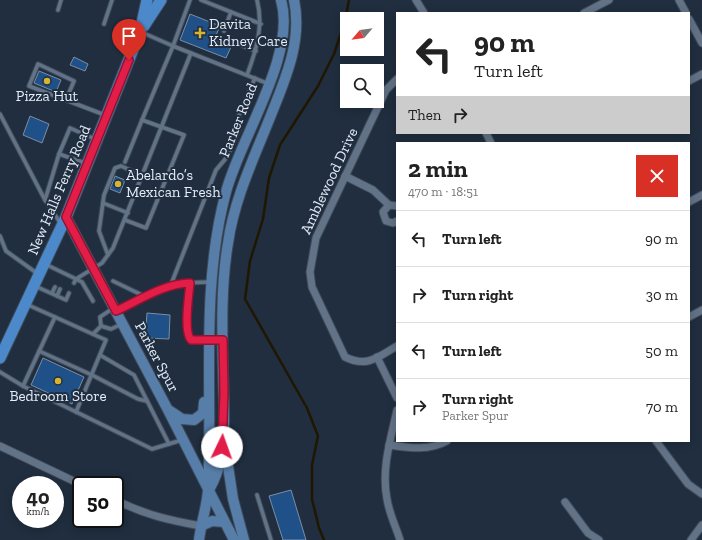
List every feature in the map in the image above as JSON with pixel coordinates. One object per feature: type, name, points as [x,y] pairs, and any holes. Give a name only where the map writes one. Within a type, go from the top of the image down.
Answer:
[{"type":"main road","name":"New Halls Ferry Road","points":[[0,358],[64,221],[140,32],[147,0]]},
{"type":"main road","name":"New Halls Ferry Road","points":[[140,32],[161,0]]},
{"type":"main road","name":"Parker Road","points":[[234,540],[208,491],[211,282],[216,232],[226,190],[278,62],[283,26],[281,0]]},
{"type":"main road","name":"Parker Road","points":[[208,491],[215,481],[222,447],[225,268],[228,242],[235,208],[244,182],[292,61],[296,24],[294,0]]},
{"type":"main road","name":"Parker Spur","points":[[64,221],[115,309],[168,410],[208,491]]},
{"type":"main road","points":[[168,410],[182,420],[194,420],[203,413],[210,356]]},
{"type":"main road","name":"Parker Road","points":[[223,418],[233,499],[244,540]]},
{"type":"main road","points":[[199,540],[208,491]]},
{"type":"main road","points":[[201,526],[212,521],[224,522]]},
{"type":"street","points":[[416,0],[423,12]]},
{"type":"street","points":[[586,12],[609,0]]},
{"type":"street","points":[[679,0],[685,12]]},
{"type":"street","points":[[690,21],[702,43]]},
{"type":"street","points":[[690,80],[702,74]]},
{"type":"street","name":"Amblewood Drive","points":[[396,80],[386,90],[316,238],[310,272],[312,287],[345,357],[356,363],[367,362],[396,347]]},
{"type":"street","points":[[345,176],[373,190],[389,204],[396,206]]},
{"type":"street","points":[[690,201],[702,195]]},
{"type":"street","points":[[389,204],[383,212],[384,219],[390,223],[396,221]]},
{"type":"street","points":[[690,316],[702,310]]},
{"type":"street","points":[[377,357],[396,396]]},
{"type":"street","points":[[396,415],[386,460],[387,499],[400,540]]},
{"type":"street","points":[[390,445],[421,449],[440,445],[446,442]]},
{"type":"street","points":[[657,442],[688,484],[702,494]]},
{"type":"street","points":[[0,446],[72,480]]},
{"type":"street","points":[[565,502],[588,533],[599,540]]},
{"type":"street","points":[[124,504],[141,513],[162,519],[201,526]]},
{"type":"street","points":[[691,540],[702,525]]},
{"type":"lane","points":[[58,10],[62,0]]},
{"type":"lane","points":[[104,24],[112,0]]},
{"type":"lane","points":[[125,162],[173,46],[190,0]]},
{"type":"lane","points":[[202,0],[261,24]]},
{"type":"lane","points":[[247,75],[256,51],[261,24],[257,0]]},
{"type":"lane","points":[[224,31],[231,12]]},
{"type":"lane","points":[[140,32],[269,84]]},
{"type":"lane","points":[[230,41],[256,51]]},
{"type":"lane","points":[[75,281],[102,263],[113,248],[191,53]]},
{"type":"lane","points":[[66,100],[74,81],[38,64],[29,86],[106,116]]},
{"type":"lane","points":[[170,286],[216,170],[227,156],[239,130],[239,115],[255,78]]},
{"type":"lane","points":[[0,114],[44,200],[64,221]]},
{"type":"lane","points":[[125,220],[146,228],[184,135],[142,120]]},
{"type":"lane","points":[[44,200],[59,154],[70,128],[96,140]]},
{"type":"lane","points":[[59,154],[87,164]]},
{"type":"lane","points":[[108,255],[99,231],[104,195],[115,168],[121,166],[143,176]]},
{"type":"lane","points":[[103,203],[128,213]]},
{"type":"lane","points":[[0,236],[6,251],[39,274]]},
{"type":"lane","points":[[0,251],[6,251]]},
{"type":"lane","points":[[44,264],[60,274],[67,275],[75,281],[82,282],[93,300]]},
{"type":"lane","points":[[65,279],[67,275]]},
{"type":"lane","points":[[113,281],[146,297]]},
{"type":"lane","points":[[101,326],[100,317],[115,309],[170,286],[181,283],[211,282]]},
{"type":"lane","points":[[190,283],[187,329],[188,337],[191,340],[223,340]]},
{"type":"lane","points":[[34,286],[66,300],[69,293]]},
{"type":"lane","points":[[52,293],[55,287]]},
{"type":"lane","points":[[57,296],[60,289]]},
{"type":"lane","points":[[25,303],[106,340],[76,412]]},
{"type":"lane","points":[[23,386],[55,317]]},
{"type":"lane","points":[[101,326],[111,329],[122,323]]},
{"type":"lane","points":[[93,334],[101,326]]},
{"type":"lane","points":[[39,351],[92,375],[138,399],[147,401]]},
{"type":"lane","points":[[100,356],[134,375],[169,444]]},
{"type":"lane","points":[[0,372],[23,386],[152,449],[183,440]]},
{"type":"lane","points":[[257,495],[271,540]]},
{"type":"building","name":"Davita Kidney Care","points":[[190,14],[220,26],[214,40],[231,47],[226,58],[180,40]]},
{"type":"building","points":[[74,57],[88,64],[85,71],[70,65]]},
{"type":"building","name":"Pizza Hut","points":[[39,71],[61,80],[56,92],[34,83]]},
{"type":"building","points":[[30,116],[49,124],[42,143],[23,135]]},
{"type":"building","name":"Abelardo’s Mexican Fresh","points":[[115,176],[125,180],[120,193],[110,189]]},
{"type":"building","points":[[147,313],[170,315],[169,339],[145,338]]},
{"type":"building","name":"Bedroom Store","points":[[43,358],[84,377],[72,404],[31,385]]},
{"type":"building","points":[[291,490],[306,540],[283,540],[269,496]]},
{"type":"waterway","points":[[324,540],[319,528],[312,499],[312,465],[318,436],[307,408],[245,299],[250,261],[263,219],[269,178],[280,145],[318,86],[334,54],[345,21],[349,0]]},
{"type":"place","name":"Davita Kidney Care","points":[[200,33]]},
{"type":"place","name":"Pizza Hut","points":[[47,81]]},
{"type":"place","name":"Abelardo’s Mexican Fresh","points":[[118,184]]},
{"type":"place","name":"Bedroom Store","points":[[58,381]]},
{"type":"route","points":[[129,60],[66,217],[116,311],[170,286],[181,283],[190,283],[187,329],[188,337],[191,340],[223,340],[224,393],[222,447]]}]
